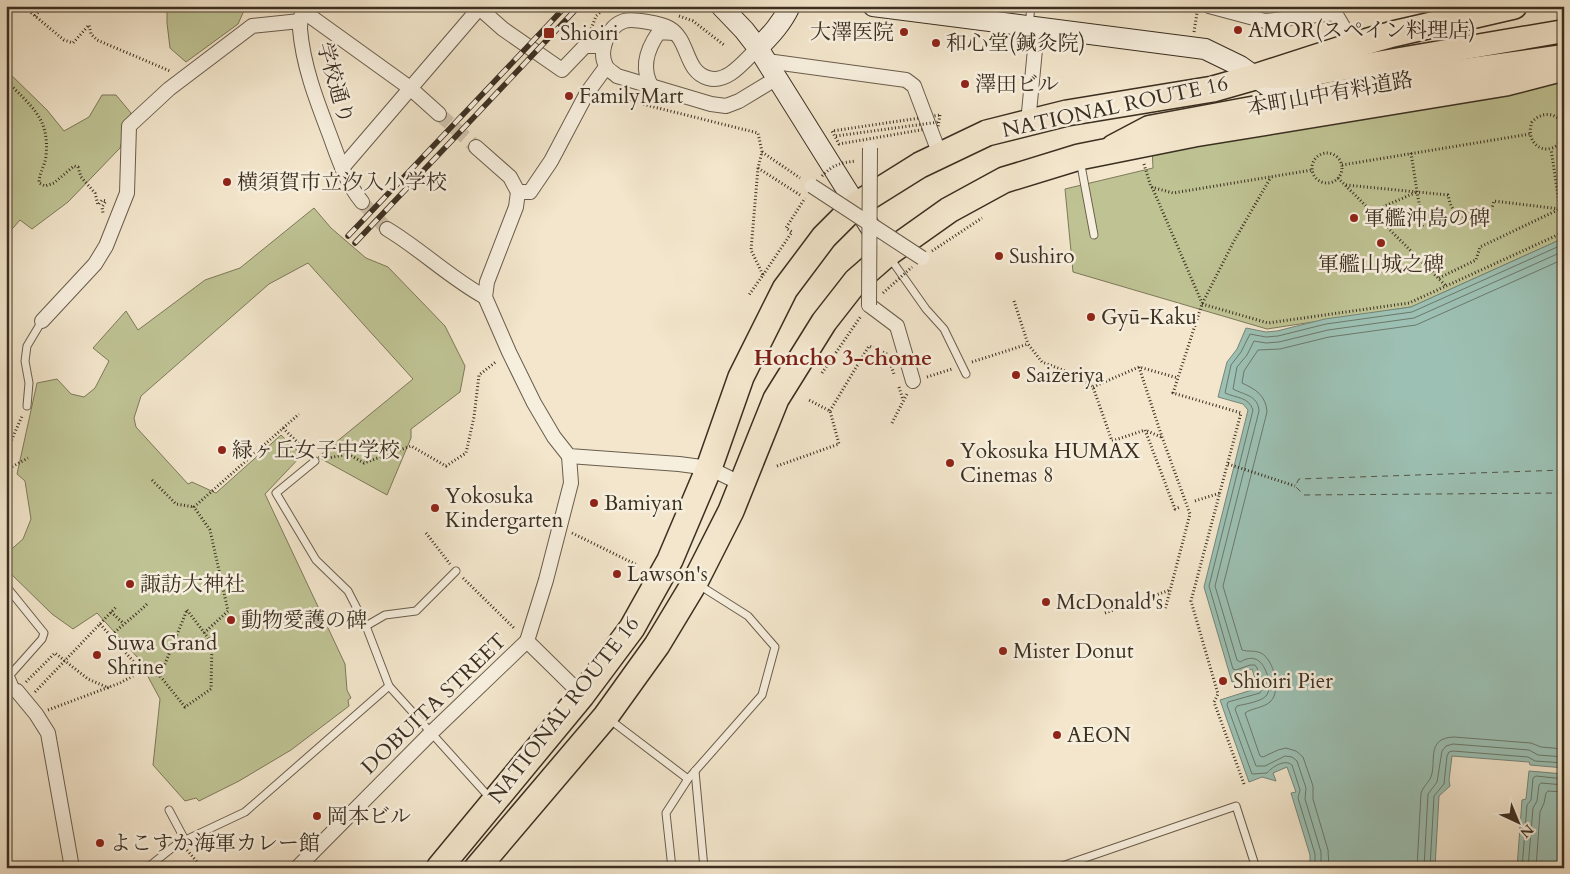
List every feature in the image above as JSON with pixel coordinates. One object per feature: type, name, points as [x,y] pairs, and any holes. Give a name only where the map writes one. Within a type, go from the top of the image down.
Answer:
[{"type":"highway","name":"NATIONAL ROUTE 16","points":[[439,868],[582,695],[637,620],[670,560],[710,468],[741,378],[785,289],[824,238],[862,215],[920,164],[987,133],[1067,113],[1212,89],[1393,34],[1514,6]]},
{"type":"highway","name":"NATIONAL ROUTE 16","points":[[477,868],[606,716],[657,645],[695,582],[731,511],[776,399],[824,322],[856,281],[887,254],[949,210],[1004,180],[1091,154],[1194,134],[1506,83],[1564,68]]},
{"type":"main road","name":"本町山中有料道路","points":[[1256,77],[1301,76],[1564,31]]},
{"type":"main road","name":"本町山中有料道路","points":[[1091,154],[1149,127],[1439,74],[1564,56]]},
{"type":"street","points":[[720,6],[744,30],[767,62],[887,254]]},
{"type":"street","points":[[790,6],[779,26],[767,62],[739,101],[726,106],[711,104],[617,76],[606,67],[604,46],[611,30],[624,21],[638,21],[669,28],[674,32],[683,42],[690,63],[696,72],[708,78],[718,79],[767,62],[906,80],[914,86],[940,155]]},
{"type":"street","points":[[873,6],[1205,49],[1240,66],[1268,86],[1281,90],[1355,89]]},
{"type":"street","points":[[1209,6],[1265,22],[1335,13],[1354,45]]},
{"type":"street","points":[[342,168],[479,7],[503,29],[562,70],[585,46],[604,46]]},
{"type":"street","points":[[42,320],[95,264],[106,246],[127,193],[129,126],[169,90],[252,26],[302,13],[410,88],[439,114]]},
{"type":"street","name":"学校通り","points":[[302,13],[303,50],[308,71],[342,168],[352,189],[362,202]]},
{"type":"street","points":[[1028,123],[1033,28]]},
{"type":"street","points":[[652,87],[646,79],[645,68],[650,45],[659,32],[674,32]]},
{"type":"street","points":[[518,192],[530,192],[551,161],[592,86],[606,67]]},
{"type":"street","points":[[476,147],[510,177],[518,192],[516,207],[487,282],[485,297],[534,403],[554,437],[569,456],[710,468],[742,484]]},
{"type":"street","points":[[869,153],[862,215],[869,305],[897,326],[914,381]]},
{"type":"street","points":[[809,192],[862,215],[922,258]]},
{"type":"street","points":[[388,229],[406,240],[465,286],[485,297]]},
{"type":"street","name":"DOBUITA STREET","points":[[298,868],[431,733],[527,641],[571,484],[569,456]]},
{"type":"street","points":[[527,641],[582,695]]},
{"type":"street","points":[[17,692],[36,714],[48,733],[72,868]]},
{"type":"lane","points":[[1031,6],[1033,28]]},
{"type":"lane","points":[[1319,6],[1335,13]]},
{"type":"lane","points":[[1091,154],[1094,235]]},
{"type":"lane","points":[[887,254],[926,310],[944,329],[966,374]]},
{"type":"lane","points":[[26,406],[29,383],[25,361],[27,346],[42,320]]},
{"type":"lane","points":[[315,461],[276,493],[316,560],[348,591],[366,626],[389,686],[494,802]]},
{"type":"lane","points":[[366,626],[385,615],[416,611],[456,571]]},
{"type":"lane","points":[[672,868],[666,813],[688,779],[762,695],[775,647],[748,616],[695,582]]},
{"type":"lane","points":[[6,586],[44,634],[42,639],[10,675],[17,692]]},
{"type":"lane","points":[[147,868],[183,841],[245,812],[389,686]]},
{"type":"lane","points":[[606,716],[688,779]]},
{"type":"lane","points":[[695,771],[704,868]]},
{"type":"lane","points":[[1056,868],[1236,806],[1256,868]]},
{"type":"lane","points":[[169,810],[183,841]]},
{"type":"path","points":[[23,6],[64,40],[73,43],[89,25],[91,34],[97,40],[172,71]]},
{"type":"path","points":[[35,16],[43,6]]},
{"type":"path","points":[[585,46],[596,16],[607,6]]},
{"type":"path","points":[[1191,47],[1198,6]]},
{"type":"path","points":[[6,80],[37,112],[45,128],[47,146],[45,163],[39,176],[39,182],[45,186],[54,183],[74,166],[78,167],[81,177],[95,192],[98,205],[102,200],[106,201],[102,207],[102,212],[118,215]]},
{"type":"path","points":[[592,86],[606,95],[758,133],[762,152],[758,168],[751,250],[763,275]]},
{"type":"path","points":[[1564,126],[1555,115],[1542,114],[1532,122],[1530,134],[1532,140],[1540,147],[1551,149],[1557,146],[1564,137]]},
{"type":"path","points":[[940,116],[938,127],[839,144],[836,136],[832,131],[940,116]]},
{"type":"path","points":[[836,136],[939,122]]},
{"type":"path","points":[[1342,165],[1530,134]]},
{"type":"path","points":[[1551,149],[1562,208]]},
{"type":"path","points":[[762,152],[809,192]]},
{"type":"path","points":[[748,296],[792,232],[786,228],[809,192],[831,167],[869,153]]},
{"type":"path","points":[[1321,154],[1334,154],[1342,165],[1342,171],[1338,178],[1330,183],[1320,182],[1313,175],[1312,170],[1312,163],[1321,154]]},
{"type":"path","points":[[1411,154],[1423,229]]},
{"type":"path","points":[[1143,158],[1151,186],[1202,304]]},
{"type":"path","points":[[758,168],[798,193]]},
{"type":"path","points":[[1151,186],[1173,193],[1312,170]]},
{"type":"path","points":[[1244,784],[1214,702],[1218,694],[1191,601],[1241,413],[1173,393],[1202,304],[1234,241],[1271,176]]},
{"type":"path","points":[[1338,178],[1446,286]]},
{"type":"path","points":[[1346,185],[1448,196],[1451,206],[1457,213],[1472,219],[1480,218],[1489,212],[1494,200],[1562,208]]},
{"type":"path","points":[[1372,212],[1418,192]]},
{"type":"path","points":[[1439,278],[1476,260],[1480,247],[1562,208]]},
{"type":"path","points":[[822,373],[869,305],[922,258],[982,218]]},
{"type":"path","points":[[1202,304],[1268,323],[1409,303],[1564,232]]},
{"type":"path","points":[[1014,302],[1028,344],[1042,362],[1073,374],[1093,387],[1112,441],[1145,430],[1162,437]]},
{"type":"path","points":[[966,364],[1028,344]]},
{"type":"path","points":[[830,411],[869,346],[887,354],[903,400]]},
{"type":"path","points":[[283,428],[315,461],[348,454],[364,463],[411,446],[446,466],[466,453],[474,417],[479,375],[509,352]]},
{"type":"path","points":[[892,423],[914,381],[958,367]]},
{"type":"path","points":[[1093,387],[1139,367],[1178,378]]},
{"type":"path","points":[[1139,367],[1190,514],[1165,610]]},
{"type":"path","points":[[777,466],[840,444],[830,411],[809,400]]},
{"type":"path","points":[[6,453],[26,406]]},
{"type":"path","points":[[194,508],[299,414]]},
{"type":"path","points":[[1145,430],[1174,509],[1180,507]]},
{"type":"path","points":[[6,470],[28,458]]},
{"type":"path","points":[[1228,464],[1295,486]]},
{"type":"path","points":[[152,480],[176,504],[194,508],[210,530],[228,611],[204,633]]},
{"type":"path","points":[[1195,502],[1220,493]]},
{"type":"path","points":[[560,527],[637,565]]},
{"type":"path","points":[[426,533],[456,571],[527,641]]},
{"type":"path","points":[[1105,613],[1170,590]]},
{"type":"path","points":[[112,635],[123,623],[137,614],[147,604]]},
{"type":"path","points":[[42,684],[116,607]]},
{"type":"path","points":[[100,624],[112,635],[142,671],[160,676],[185,708],[211,689],[212,643],[187,610],[160,676]]},
{"type":"path","points":[[111,612],[123,623]]},
{"type":"path","points":[[17,692],[55,653],[88,679],[109,688]]},
{"type":"path","points":[[36,714],[109,688],[142,671]]},
{"type":"path","points":[[183,841],[202,868]]},
{"type":"green space","points":[[170,6],[246,6],[238,24],[186,62],[170,48],[167,8]]},
{"type":"green space","points":[[6,70],[47,110],[64,131],[89,117],[102,95],[116,95],[131,113],[120,148],[68,202],[32,229],[20,220],[6,236]]},
{"type":"green space","points":[[1564,80],[1564,238],[1411,307],[1267,329],[1073,272],[1065,189],[1153,168],[1152,148]]},
{"type":"green space","points":[[314,208],[331,228],[366,258],[388,267],[445,326],[465,366],[460,392],[411,429],[411,438],[387,495],[318,457],[413,379],[308,263],[269,284],[141,396],[134,418],[136,427],[188,484],[192,482],[216,493],[281,435],[302,455],[265,494],[345,664],[347,690],[351,698],[348,700],[349,706],[291,750],[239,781],[199,801],[196,798],[185,801],[153,765],[160,699],[138,658],[97,613],[73,629],[52,614],[6,569],[6,554],[23,539],[31,519],[25,481],[17,474],[37,383],[57,379],[71,394],[84,397],[95,388],[109,361],[93,348],[126,311],[138,330],[205,280],[240,268]]},
{"type":"water","points":[[1564,238],[1564,768],[1530,765],[1529,762],[1452,756],[1450,786],[1439,796],[1435,868],[1310,868],[1310,855],[1291,793],[1296,792],[1287,767],[1273,773],[1276,781],[1262,777],[1249,782],[1220,700],[1258,688],[1252,669],[1239,674],[1240,680],[1232,682],[1204,587],[1248,410],[1243,404],[1218,397],[1227,362],[1237,349],[1246,328],[1266,332],[1277,331],[1325,319],[1411,307]]},
{"type":"water","points":[[1529,771],[1564,774],[1564,868],[1517,868],[1522,800],[1526,799]]},
{"type":"ferry route","points":[[1564,470],[1299,479],[1295,486],[1304,495],[1564,493]]},
{"type":"tunnel","points":[[439,114],[476,147]]},
{"type":"tunnel","points":[[362,202],[387,229]]},
{"type":"railway","points":[[348,236],[566,6]]},
{"type":"railway","points":[[355,243],[579,6]]},
{"type":"place","name":"AMOR(スペイン料理店)","points":[[1238,30]]},
{"type":"place","name":"大澤医院","points":[[904,32]]},
{"type":"place","name":"Shioiri","points":[[549,33]]},
{"type":"place","name":"和心堂(鍼灸院)","points":[[936,43]]},
{"type":"place","name":"澤田ビル","points":[[965,84]]},
{"type":"place","name":"FamilyMart","points":[[569,96]]},
{"type":"place","name":"横須賀市立汐入小学校","points":[[227,182]]},
{"type":"place","name":"軍艦沖島の碑","points":[[1354,218]]},
{"type":"place","name":"軍艦山城之碑","points":[[1381,243]]},
{"type":"place","name":"Sushiro","points":[[999,256]]},
{"type":"place","name":"Gyū-Kaku","points":[[1091,317]]},
{"type":"place","name":"Saizeriya","points":[[1016,375]]},
{"type":"place","name":"緑ヶ丘女子中学校","points":[[222,450]]},
{"type":"place","name":"Yokosuka HUMAX Cinemas 8","points":[[950,463]]},
{"type":"place","name":"Bamiyan","points":[[594,503]]},
{"type":"place","name":"Yokosuka Kindergarten","points":[[435,508]]},
{"type":"place","name":"Lawson's","points":[[617,574]]},
{"type":"place","name":"諏訪大神社","points":[[130,584]]},
{"type":"place","name":"McDonald's","points":[[1046,602]]},
{"type":"place","name":"動物愛護の碑","points":[[231,620]]},
{"type":"place","name":"Mister Donut","points":[[1003,651]]},
{"type":"place","name":"Suwa Grand Shrine","points":[[97,655]]},
{"type":"place","name":"Shioiri Pier","points":[[1223,681]]},
{"type":"place","name":"AEON","points":[[1057,735]]},
{"type":"place","name":"岡本ビル","points":[[317,816]]},
{"type":"place","name":"よこすか海軍カレー館","points":[[100,843]]},
{"type":"district","name":"Honcho 3-chome","points":[[843,358]]}]
